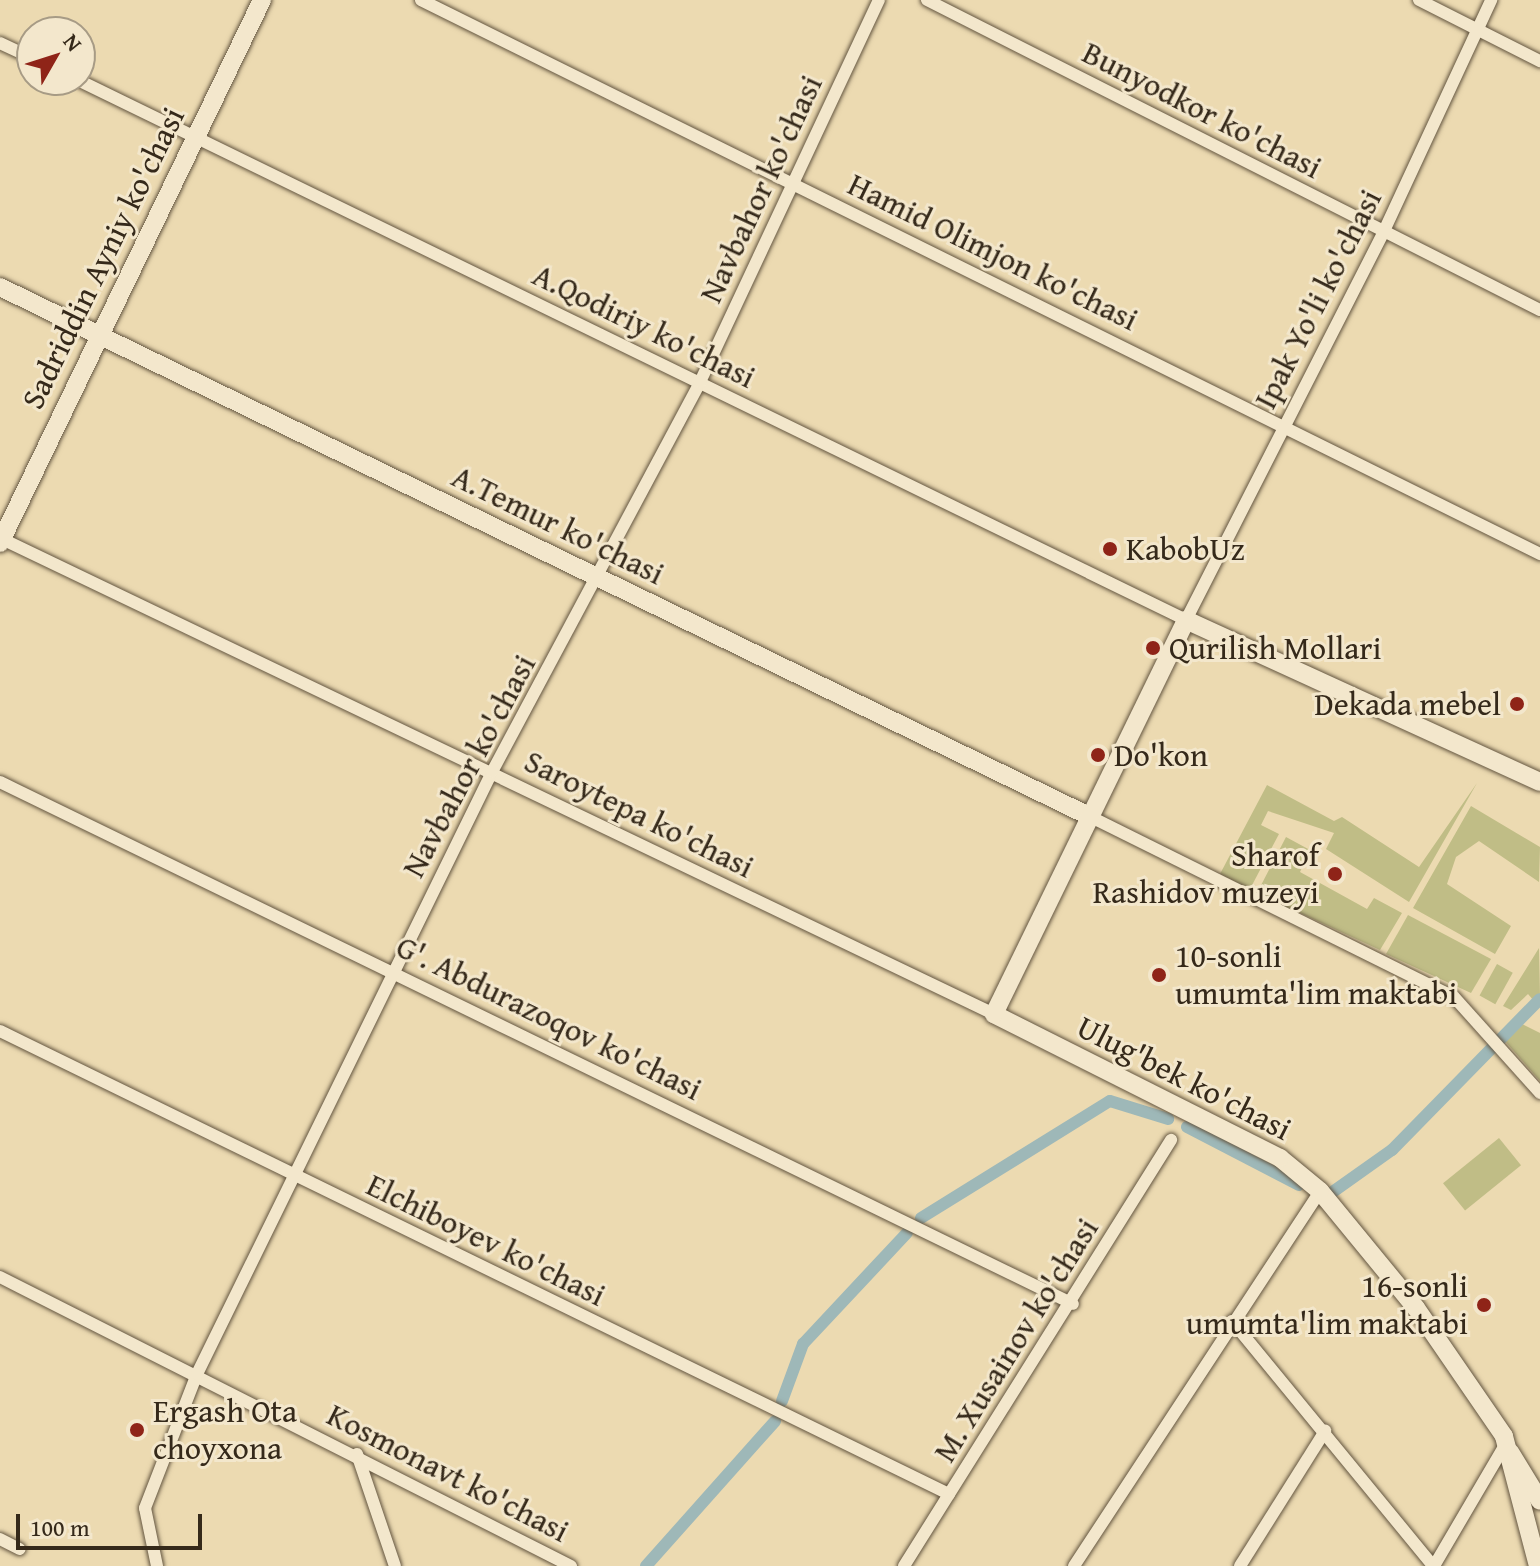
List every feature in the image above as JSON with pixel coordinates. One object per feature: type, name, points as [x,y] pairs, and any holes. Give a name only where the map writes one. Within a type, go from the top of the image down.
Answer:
[{"type":"main road","name":"Sadriddin Ayniy ko'chasi","points":[[1,540],[262,0]]},
{"type":"main road","name":"A.Temur ko'chasi","points":[[0,287],[1089,816]]},
{"type":"main road","points":[[994,1014],[1186,620],[1540,782]]},
{"type":"main road","name":"Ulug'bek ko'chasi","points":[[994,1014],[1280,1158],[1320,1191],[1476,1387],[1505,1445]]},
{"type":"main road","points":[[1505,1445],[1540,1501]]},
{"type":"main road","points":[[1505,1445],[1538,1566]]},
{"type":"street","name":"Hamid Olimjon ko'chasi","points":[[421,0],[1284,423],[1540,554]]},
{"type":"street","name":"Navbahor ko'chasi","points":[[157,1566],[145,1508],[197,1374],[492,772],[600,579],[700,382],[879,0]]},
{"type":"street","name":"Bunyodkor ko'chasi","points":[[927,0],[1540,310]]},
{"type":"street","points":[[1419,0],[1540,61]]},
{"type":"street","name":"Ipak Yo'li ko'chasi","points":[[1186,620],[1384,231],[1491,0]]},
{"type":"street","name":"A.Qodiriy ko'chasi","points":[[96,89],[1186,620]]},
{"type":"street","name":"Saroytepa ko'chasi","points":[[1,540],[994,1014]]},
{"type":"street","name":"G'. Abdurazoqov ko'chasi","points":[[0,782],[1073,1304]]},
{"type":"street","points":[[1089,816],[1454,997],[1485,1027],[1540,1093]]},
{"type":"street","name":"Elchiboyev ko'chasi","points":[[0,1031],[949,1494]]},
{"type":"street","name":"M. Xusainov ko'chasi","points":[[904,1566],[1073,1304],[1171,1140]]},
{"type":"street","points":[[1074,1566],[1320,1191]]},
{"type":"street","name":"Kosmonavt ko'chasi","points":[[0,1277],[357,1454],[571,1566]]},
{"type":"street","points":[[1232,1321],[1433,1566],[1505,1445]]},
{"type":"street","points":[[1240,1566],[1325,1431]]},
{"type":"street","points":[[357,1454],[395,1566]]},
{"type":"street","points":[[0,1539],[20,1549]]},
{"type":"shaded area","points":[[1477,783],[1409,902],[1326,849],[1334,833],[1268,811],[1261,825],[1279,834],[1250,889],[1220,874],[1267,785],[1334,821],[1342,817],[1419,867]]},
{"type":"shaded area","points":[[1471,806],[1540,847],[1539,882],[1479,841],[1456,857],[1447,884],[1511,926],[1495,954],[1413,908]]},
{"type":"shaded area","points":[[1286,837],[1310,850],[1300,872],[1367,909],[1374,898],[1402,913],[1380,950],[1257,893]]},
{"type":"shaded area","points":[[1408,915],[1491,959],[1471,993],[1386,954]]},
{"type":"shaded area","points":[[1539,948],[1540,996],[1534,1001],[1528,994],[1511,1010],[1503,1006]]},
{"type":"shaded area","points":[[1497,964],[1513,973],[1495,1004],[1480,995]]},
{"type":"shaded area","points":[[1522,1024],[1540,1033],[1540,1081],[1505,1041]]},
{"type":"shaded area","points":[[1499,1138],[1521,1165],[1465,1211],[1443,1183]]},
{"type":"waterway","points":[[1334,1191],[1392,1150],[1540,999]]},
{"type":"waterway","points":[[921,1218],[1110,1101],[1168,1119]]},
{"type":"waterway","points":[[1187,1127],[1299,1185]]},
{"type":"waterway","points":[[782,1401],[803,1344],[907,1233]]},
{"type":"waterway","points":[[646,1566],[775,1421]]},
{"type":"place","name":"KabobUz","points":[[1110,549]]},
{"type":"place","name":"Qurilish Mollari","points":[[1153,648]]},
{"type":"place","name":"Dekada mebel","points":[[1517,704]]},
{"type":"place","name":"Do'kon","points":[[1098,755]]},
{"type":"place","name":"Sharof Rashidov muzeyi","points":[[1335,874]]},
{"type":"place","name":"10-sonli umumta'lim maktabi","points":[[1159,975]]},
{"type":"place","name":"16-sonli umumta'lim maktabi","points":[[1484,1305]]},
{"type":"place","name":"Ergash Ota choyxona","points":[[137,1430]]}]
